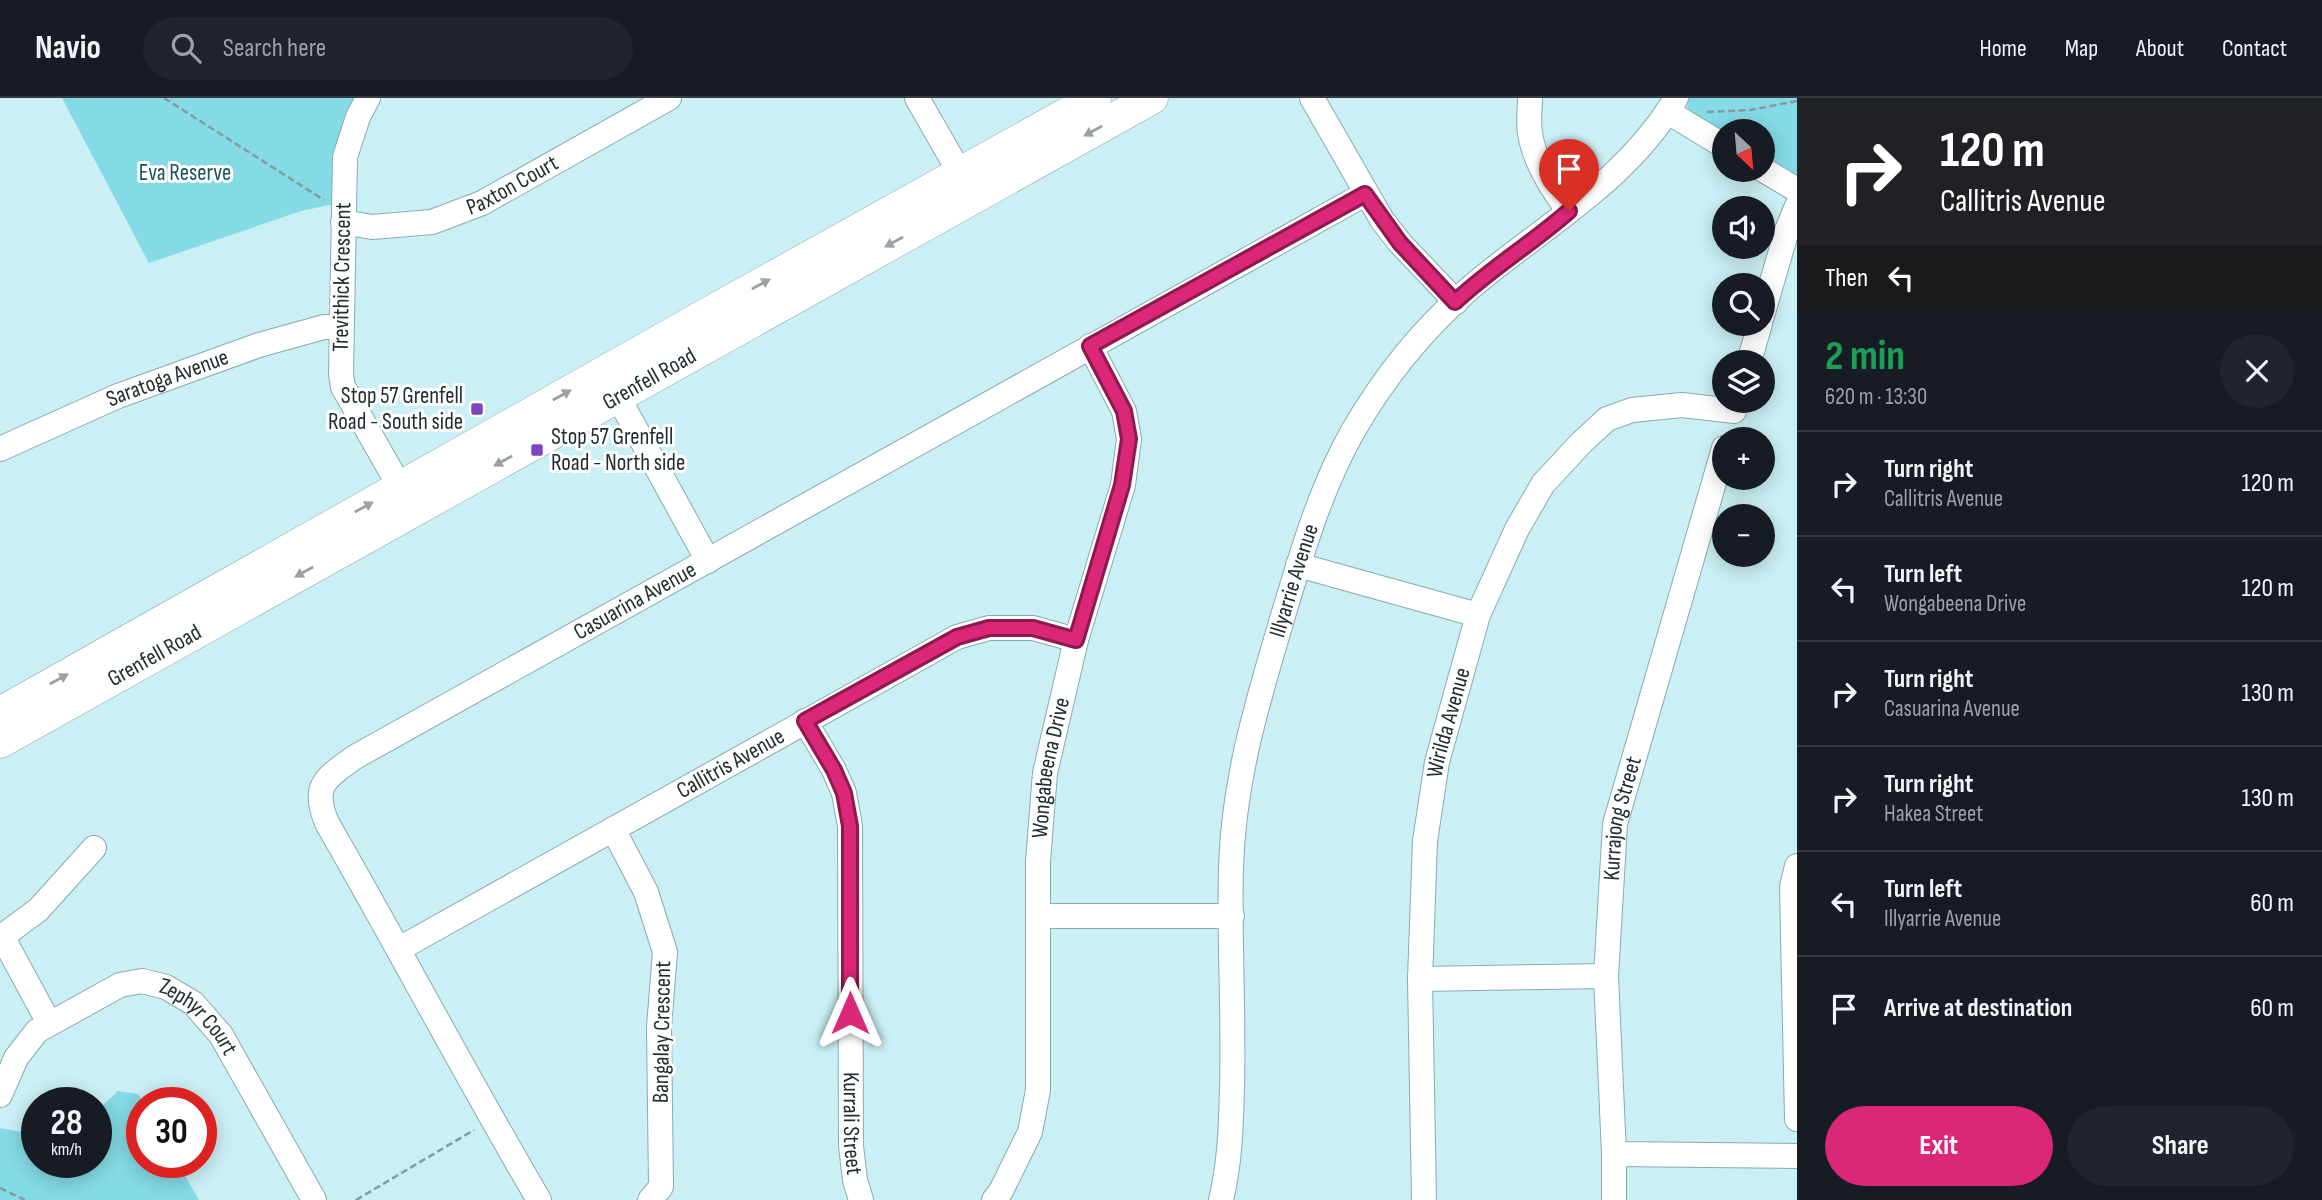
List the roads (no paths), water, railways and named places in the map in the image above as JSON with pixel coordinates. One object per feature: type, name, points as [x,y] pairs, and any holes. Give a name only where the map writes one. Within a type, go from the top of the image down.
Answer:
[{"type":"main road","name":"Grenfell Road","points":[[966,186],[1095,98]]},
{"type":"main road","name":"Grenfell Road","points":[[0,742],[407,499],[611,384],[966,186],[1152,98]]},
{"type":"main road","name":"Grenfell Road","points":[[0,713],[407,499]]},
{"type":"street","name":"Trevithick Crescent","points":[[368,98],[358,117],[345,157],[341,373],[343,387],[407,499]]},
{"type":"street","name":"Paxton Court","points":[[342,217],[372,227],[432,222],[482,203],[669,98]]},
{"type":"street","points":[[917,98],[966,186]]},
{"type":"street","points":[[1312,98],[1365,194],[1400,243],[1455,302]]},
{"type":"street","points":[[1530,99],[1530,132],[1536,157],[1569,211]]},
{"type":"street","points":[[1676,111],[1712,137]]},
{"type":"street","name":"Illyarrie Avenue","points":[[1220,1200],[1227,1175],[1231,1137],[1231,866],[1239,775],[1307,534],[1353,431],[1395,368],[1455,302],[1623,167],[1676,111]]},
{"type":"street","points":[[1775,177],[1797,190]]},
{"type":"street","name":"Casuarina Avenue","points":[[539,1200],[327,823],[319,803],[323,785],[355,757],[1365,194]]},
{"type":"street","points":[[1774,273],[1797,206]]},
{"type":"street","name":"Saratoga Avenue","points":[[0,449],[118,396],[259,345],[324,327],[341,327]]},
{"type":"street","name":"Wongabeena Drive","points":[[994,1200],[1030,1132],[1038,1090],[1038,861],[1045,773],[1076,640],[1122,485],[1129,439],[1124,411],[1090,346]]},
{"type":"street","points":[[611,384],[708,561]]},
{"type":"street","name":"Wirilda Avenue","points":[[1423,1200],[1420,979],[1425,841],[1437,762],[1478,615],[1517,529],[1543,484],[1606,419],[1632,410],[1682,405],[1712,406]]},
{"type":"street","name":"Kurrajong Street","points":[[1614,1200],[1606,976],[1615,824],[1712,489]]},
{"type":"street","points":[[1298,565],[1478,615]]},
{"type":"street","name":"Callitris Avenue","points":[[399,949],[957,637],[989,628],[1033,628],[1076,640]]},
{"type":"street","name":"Kurrali Street","points":[[805,721],[839,781],[850,826],[851,1146],[855,1180],[861,1200]]},
{"type":"street","name":"Bangalay Crescent","points":[[613,829],[646,892],[665,952],[659,1027],[661,1186],[650,1200]]},
{"type":"street","points":[[49,1023],[1,938],[38,910],[94,848]]},
{"type":"street","points":[[1797,866],[1792,887],[1797,1119]]},
{"type":"street","points":[[1038,916],[1232,916]]},
{"type":"street","points":[[1420,979],[1606,976]]},
{"type":"street","name":"Zephyr Court","points":[[0,1095],[16,1058],[37,1031],[49,1023],[120,985],[142,981],[166,987],[193,1003],[221,1035],[314,1200]]},
{"type":"street","points":[[1614,1154],[1797,1156]]},
{"type":"place","name":"Stop 57 Grenfell Road - South side","points":[[477,409]]},
{"type":"place","name":"Stop 57 Grenfell Road - North side","points":[[537,450]]},
{"type":"park label","name":"Eva Reserve","points":[[185,173]]}]
